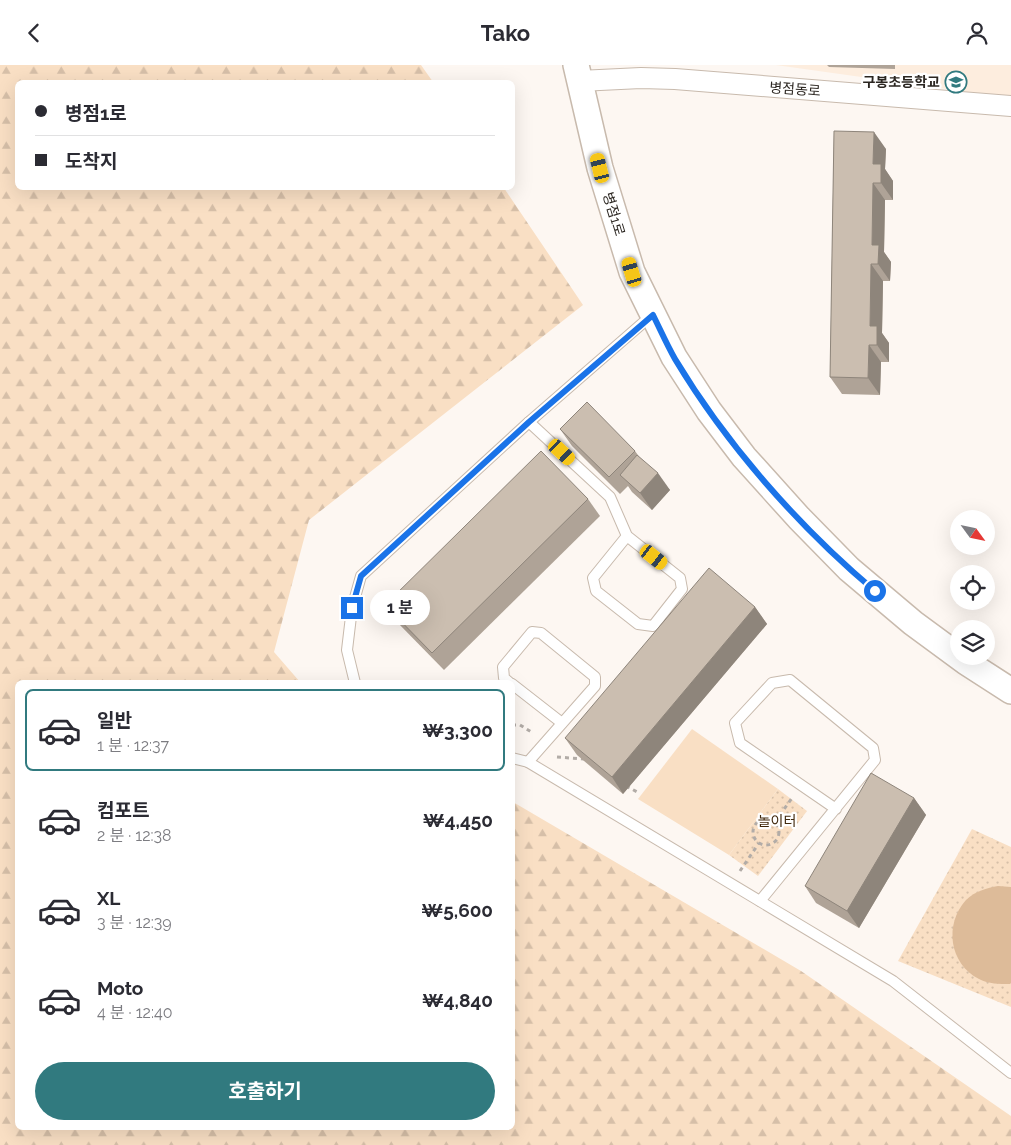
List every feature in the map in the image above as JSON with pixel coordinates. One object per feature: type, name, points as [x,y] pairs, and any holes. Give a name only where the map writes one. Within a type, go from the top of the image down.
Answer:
[{"type":"street","name":"병점동로","points":[[577,73],[1011,106]]},
{"type":"street","name":"병점1로","points":[[577,73],[600,168],[632,272],[674,357],[709,411],[744,457],[799,518],[849,569],[913,623],[966,662],[1011,691]]},
{"type":"lane","points":[[354,680],[347,650],[352,608],[361,576],[529,422],[653,315]]},
{"type":"lane","points":[[529,422],[610,497],[627,536],[680,578],[682,589],[653,626],[638,624],[596,591],[593,578],[627,536]]},
{"type":"lane","points":[[507,680],[504,678],[503,667],[532,632],[541,633],[595,677],[595,686],[528,761]]},
{"type":"lane","points":[[760,901],[836,809],[875,760],[873,748],[790,680],[772,683],[735,723],[740,743],[836,809]]},
{"type":"lane","points":[[515,686],[562,723]]},
{"type":"lane","points":[[515,759],[528,761],[892,981],[1011,1073]]},
{"type":"path","points":[[515,725],[520,725],[536,735]]},
{"type":"path","points":[[557,757],[587,759]]},
{"type":"path","points":[[622,784],[639,793]]},
{"type":"path","points":[[774,822],[792,798]]},
{"type":"path","points":[[763,820],[774,822],[779,829],[778,837],[775,841],[768,845],[760,843],[753,833],[756,824],[763,820]]},
{"type":"path","points":[[775,841],[780,844]]},
{"type":"path","points":[[739,872],[760,843]]},
{"type":"shaded area","name":"구봉초등학교","points":[[776,65],[1011,65],[1011,98],[790,67]]},
{"type":"shaded area","points":[[998,886],[1011,887],[1010,984],[987,982],[969,972],[961,964],[953,943],[955,920],[966,900],[977,892]]},
{"type":"green space","points":[[0,65],[421,65],[432,80],[15,80],[15,190],[505,190],[583,305],[309,520],[274,652],[298,680],[15,680],[15,1130],[515,1130],[515,803],[801,971],[1011,1116],[1011,1145],[0,1145]]},
{"type":"green space","points":[[692,729],[778,789],[729,855],[638,799]]},
{"type":"green space","name":"놀이터","points":[[778,789],[807,811],[758,876],[729,855]]},
{"type":"green space","points":[[972,829],[1011,847],[1011,1007],[898,961]]},
{"type":"building","points":[[834,131],[874,132],[873,164],[881,164],[881,183],[873,183],[872,245],[879,245],[878,264],[871,264],[870,326],[877,326],[877,345],[869,345],[868,378],[830,377]]},
{"type":"building","points":[[587,402],[635,451],[609,477],[560,429]]},
{"type":"building","points":[[541,451],[588,499],[432,653],[385,605]]},
{"type":"building","points":[[637,455],[658,473],[640,493],[620,475]]},
{"type":"building","points":[[709,568],[755,607],[612,777],[565,738]]},
{"type":"building","points":[[871,773],[914,798],[847,911],[805,886]]},
{"type":"place","name":"구봉초등학교","points":[[956,82]]},
{"type":"route","points":[[352,608],[361,576],[529,422],[653,315],[674,357],[709,411],[744,457],[799,518],[849,569],[875,591]]}]
